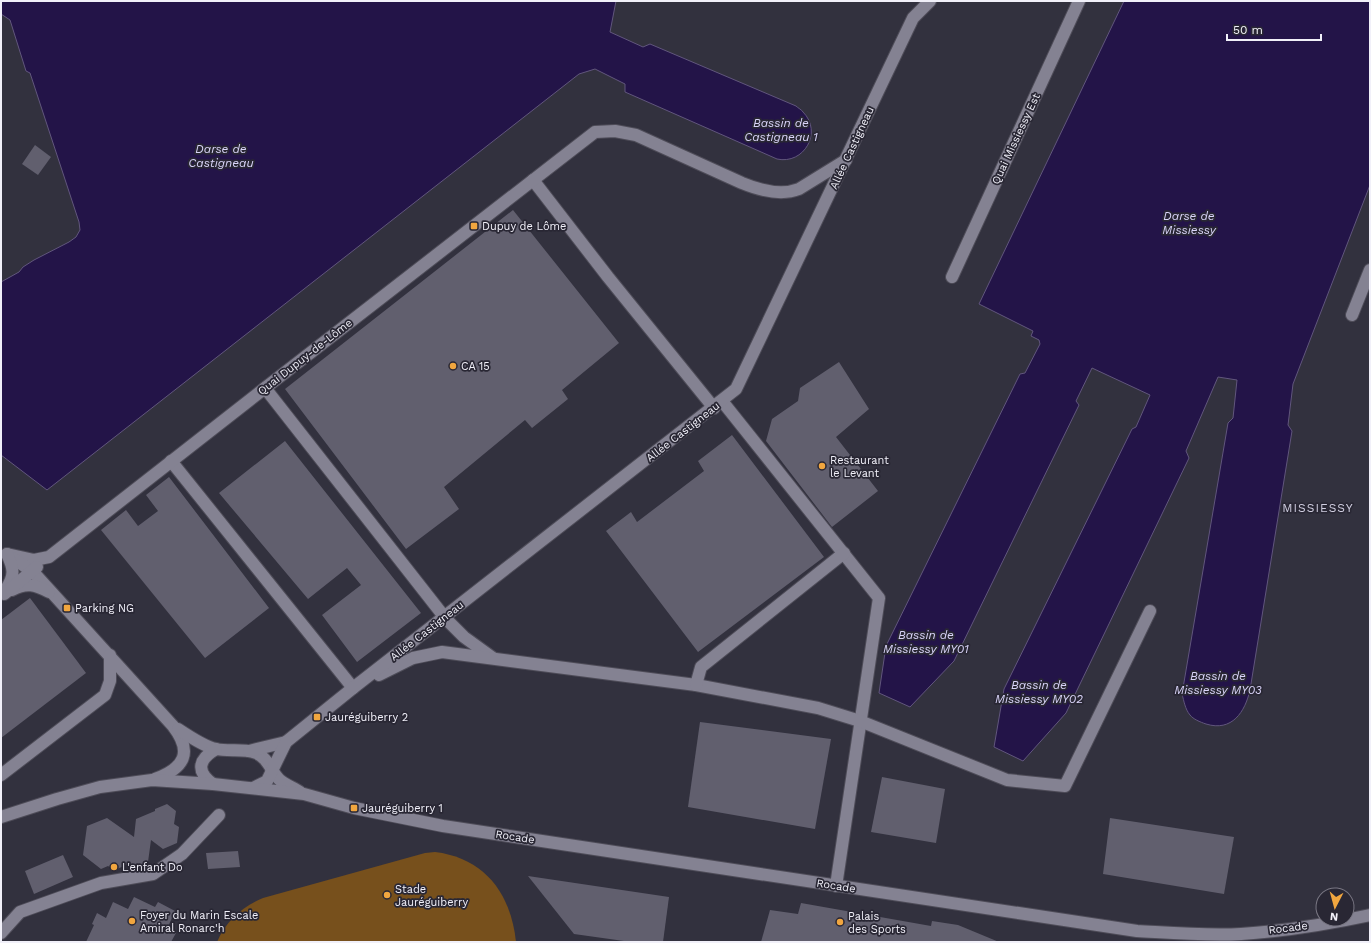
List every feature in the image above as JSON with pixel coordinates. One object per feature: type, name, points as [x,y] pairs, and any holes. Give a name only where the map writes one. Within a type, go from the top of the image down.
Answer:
[{"type":"street","name":"Allée Castigneau","points":[[286,742],[736,389],[913,18],[930,1]]},
{"type":"street","name":"Quai Missiessy Est","points":[[952,277],[1079,1]]},
{"type":"street","name":"Quai Dupuy-de-Lôme","points":[[2,595],[265,388],[596,132],[615,131],[636,136],[742,183],[773,191],[792,192],[846,160]]},
{"type":"street","points":[[533,180],[608,277],[844,553],[879,598],[836,886]]},
{"type":"street","points":[[1352,315],[1370,270]]},
{"type":"street","points":[[265,388],[445,617],[464,637],[494,658]]},
{"type":"street","points":[[171,462],[353,688],[413,658],[442,652],[696,685],[818,708],[860,721],[1007,780],[1065,786],[1150,611]]},
{"type":"street","points":[[4,552],[34,560],[49,557]]},
{"type":"street","points":[[4,552],[32,571],[181,736],[184,744],[184,754],[177,768],[166,775],[152,780]]},
{"type":"street","points":[[2,595],[13,578],[13,566],[4,552]]},
{"type":"street","points":[[696,685],[701,667],[844,553]]},
{"type":"street","points":[[2,595],[21,585],[35,585],[52,593]]},
{"type":"street","points":[[1,775],[105,695],[110,682],[110,656]]},
{"type":"street","points":[[173,726],[189,736],[216,749],[257,753],[267,761],[281,781],[304,794]]},
{"type":"street","points":[[247,751],[286,742]]},
{"type":"street","points":[[253,788],[267,781],[286,742]]},
{"type":"street","points":[[213,784],[203,774],[201,767],[202,761],[207,754],[216,749]]},
{"type":"street","points":[[1,817],[100,787],[152,780],[213,784],[304,794]]},
{"type":"street","name":"Rocade","points":[[304,794],[354,808],[443,826],[1137,931],[1192,934],[1241,934],[1295,928],[1370,915]]},
{"type":"street","points":[[1,934],[20,912],[101,883],[153,874],[182,854],[219,815]]},
{"type":"shaded area","name":"Stade Jauréguiberry","points":[[435,852],[453,856],[468,862],[481,870],[492,881],[501,894],[508,909],[516,942],[217,942],[230,921],[242,910],[263,898],[425,853]]},
{"type":"water","name":"Darse de Castigneau","points":[[1,1],[616,1],[610,32],[643,47],[650,44],[796,106],[809,120],[811,137],[808,145],[795,157],[787,160],[777,159],[625,92],[625,84],[595,69],[579,74],[47,490],[1,455],[1,282],[19,272],[23,267],[34,260],[69,242],[76,237],[80,230],[79,222],[30,73],[26,71],[10,20],[1,14]]},
{"type":"water","name":"Darse de Missiessy","points":[[1124,1],[1370,1],[1370,185],[1293,384],[1288,425],[1292,431],[1250,690],[1241,713],[1230,723],[1215,726],[1206,724],[1193,718],[1188,713],[1182,694],[1228,423],[1233,418],[1237,380],[1218,377],[1186,451],[1189,458],[1066,713],[1023,761],[994,747],[1004,689],[1132,429],[1136,427],[1150,395],[1092,368],[1076,401],[1079,405],[954,661],[910,707],[879,693],[886,646],[1020,374],[1025,373],[1040,344],[1039,340],[1031,336],[1033,331],[979,304]]},
{"type":"building","points":[[35,145],[51,157],[38,175],[22,164]]},
{"type":"building","name":"CA 15","points":[[513,210],[619,343],[562,390],[568,399],[532,428],[525,420],[444,487],[459,509],[406,549],[285,389]]},
{"type":"building","name":"Restaurant le Levant","points":[[839,362],[869,409],[836,437],[878,491],[832,527],[766,441],[772,419],[798,401],[800,388]]},
{"type":"building","points":[[732,435],[824,557],[698,652],[606,531],[631,512],[637,522],[704,471],[698,461]]},
{"type":"building","points":[[285,441],[421,613],[357,662],[322,615],[361,585],[347,568],[308,599],[219,493]]},
{"type":"building","points":[[169,477],[269,608],[205,658],[101,530],[126,510],[138,526],[158,511],[146,495]]},
{"type":"building","points":[[30,598],[86,673],[1,738],[1,620]]},
{"type":"building","points":[[700,722],[831,739],[815,829],[688,807]]},
{"type":"building","points":[[882,777],[945,789],[936,843],[871,832]]},
{"type":"building","points":[[167,804],[176,811],[174,824],[179,827],[177,843],[163,849],[151,840],[148,862],[134,869],[128,864],[115,870],[108,866],[101,869],[83,855],[87,826],[107,818],[134,837],[136,819]]},
{"type":"building","points":[[1110,818],[1234,837],[1224,894],[1103,874]]},
{"type":"building","points":[[238,851],[240,867],[208,869],[206,853]]},
{"type":"building","points":[[63,855],[73,877],[34,894],[25,871]]},
{"type":"building","points":[[528,876],[669,897],[663,942],[631,942],[574,934]]},
{"type":"building","name":"Foyer du Marin Escale Amiral Ronarc'h","points":[[134,897],[155,907],[158,902],[175,911],[167,929],[176,933],[171,942],[86,942],[94,925],[92,924],[97,913],[106,918],[113,902],[128,909]]},
{"type":"building","name":"Palais des Sports","points":[[801,903],[931,926],[932,921],[958,925],[999,942],[761,942],[770,910],[798,914]]},
{"type":"place","name":"Dupuy de Lôme","points":[[474,226]]},
{"type":"place","name":"CA 15","points":[[453,366]]},
{"type":"place","name":"Restaurant le Levant","points":[[822,466]]},
{"type":"place","name":"Parking NG","points":[[67,608]]},
{"type":"place","name":"Jauréguiberry 2","points":[[317,717]]},
{"type":"place","name":"Jauréguiberry 1","points":[[354,808]]},
{"type":"place","name":"L'enfant Do","points":[[114,867]]},
{"type":"place","name":"Stade Jauréguiberry","points":[[387,895]]},
{"type":"place","name":"Foyer du Marin Escale Amiral Ronarc'h","points":[[132,921]]},
{"type":"place","name":"Palais des Sports","points":[[840,922]]},
{"type":"district","name":"MISSIESSY","points":[[1318,508]]},
{"type":"water label","name":"Bassin de Castigneau 1","points":[[781,130]]},
{"type":"water label","name":"Bassin de Missiessy MY01","points":[[926,642]]},
{"type":"water label","name":"Bassin de Missiessy MY03","points":[[1218,683]]},
{"type":"water label","name":"Bassin de Missiessy MY02","points":[[1039,692]]}]
